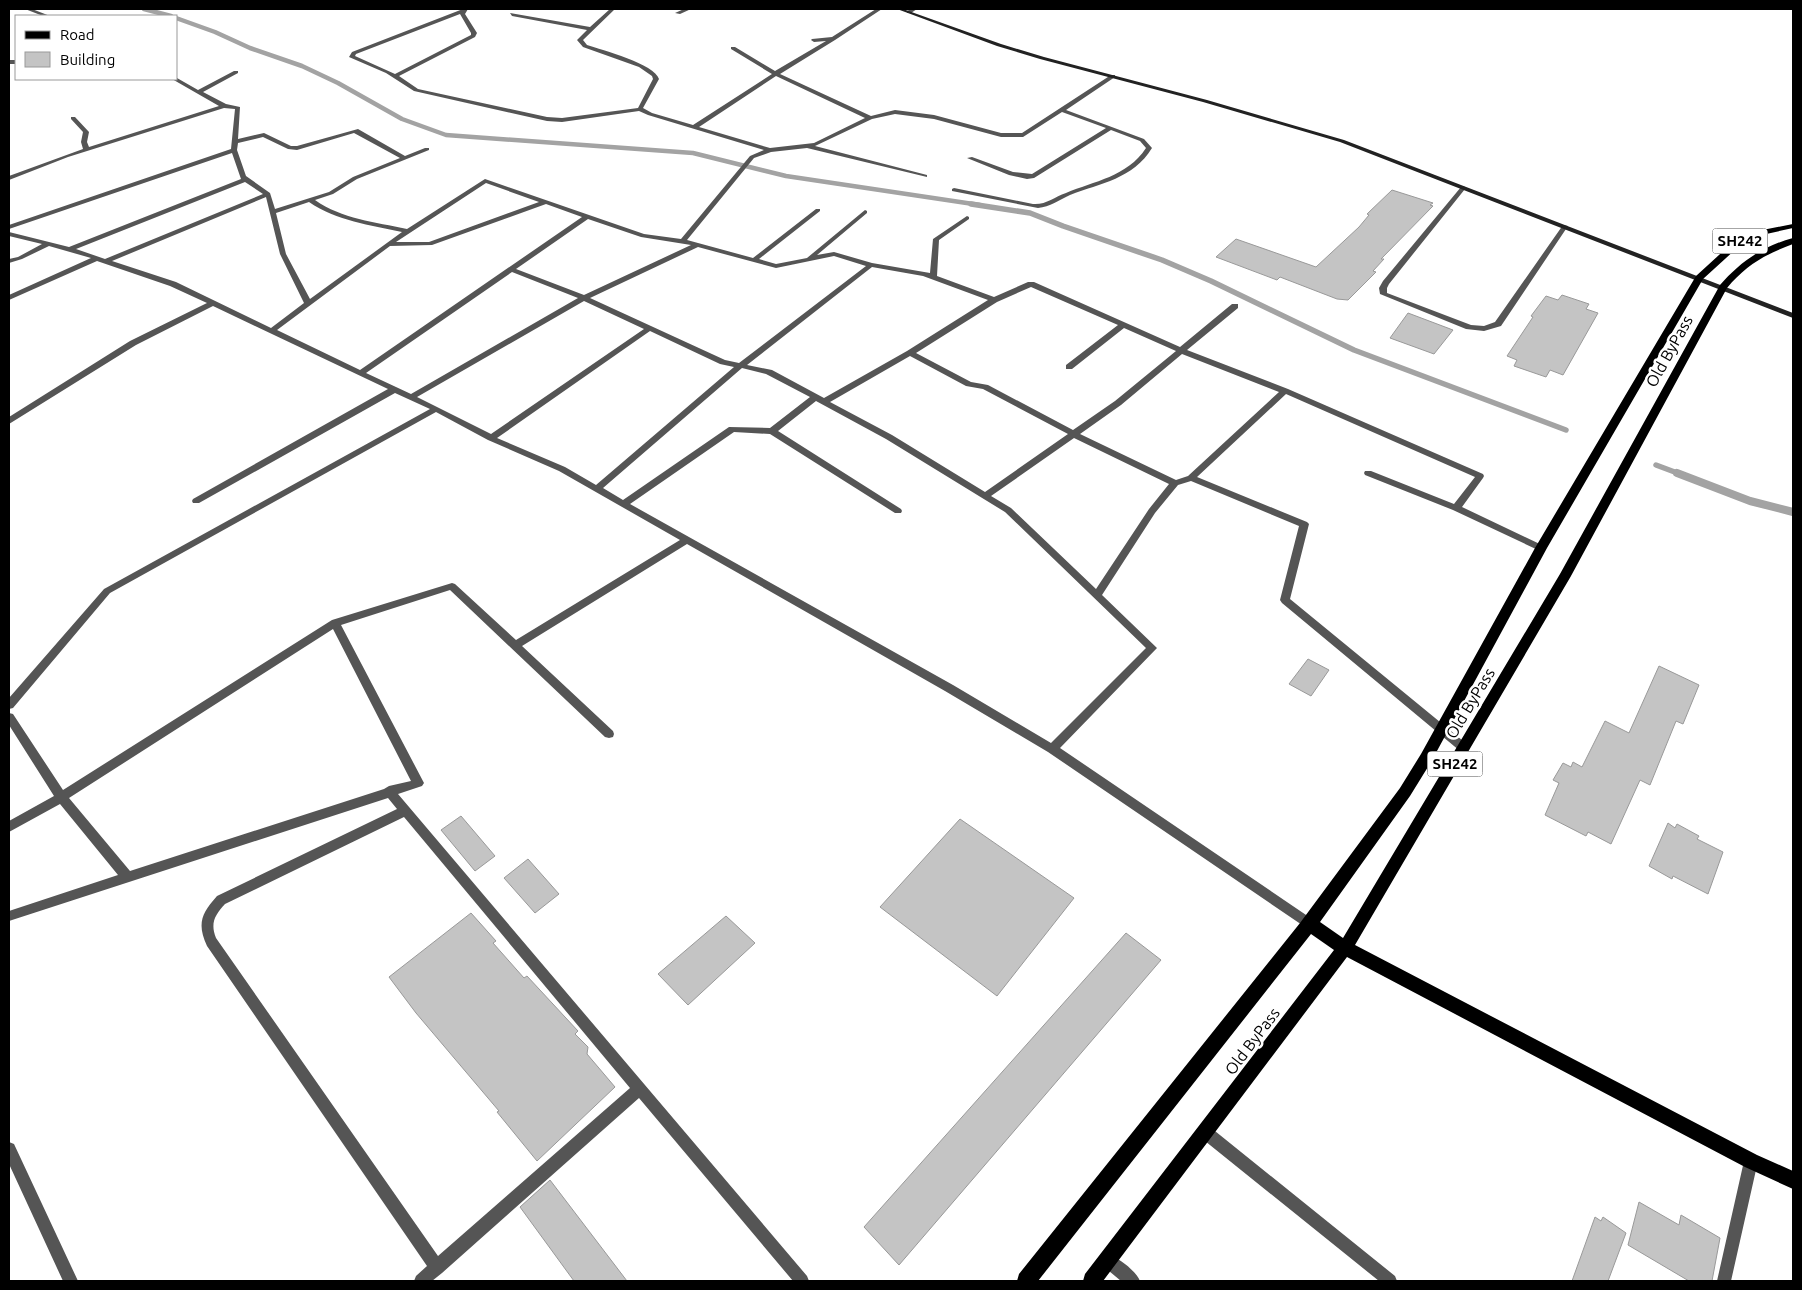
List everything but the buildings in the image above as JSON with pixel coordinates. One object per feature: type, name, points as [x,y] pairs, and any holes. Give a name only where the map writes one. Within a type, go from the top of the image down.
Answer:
[{"type":"main road","name":"SH242","points":[[1699,278],[1746,236],[1793,226]]},
{"type":"main road","name":"Old ByPass","points":[[1092,1281],[1345,948],[1565,576],[1723,288],[1739,267],[1761,252],[1793,241]]},
{"type":"main road","points":[[1026,1281],[1308,923],[1325,904],[1405,792],[1426,758],[1440,729],[1541,548],[1699,278]]},
{"type":"main road","points":[[1308,923],[1345,948],[1751,1161],[1793,1180]]},
{"type":"street","points":[[28,9],[44,15]]},
{"type":"street","points":[[613,9],[580,40],[585,46],[647,68],[655,76],[656,79],[640,109]]},
{"type":"street","points":[[678,13],[688,9]]},
{"type":"street","points":[[694,127],[879,9]]},
{"type":"street","points":[[900,9],[912,11],[999,45],[1342,141],[1793,316]]},
{"type":"street","points":[[395,76],[472,36],[474,33],[463,17],[464,10],[351,55],[354,59],[395,76],[409,87],[422,92],[554,120],[640,109],[650,114],[770,150]]},
{"type":"street","points":[[512,14],[590,29]]},
{"type":"street","points":[[814,40],[833,39]]},
{"type":"street","points":[[733,48],[775,74],[870,118]]},
{"type":"street","points":[[200,91],[236,72]]},
{"type":"street","points":[[683,242],[752,158],[770,150],[808,146],[870,118],[895,112],[913,113],[1001,135],[1014,136],[1030,132],[1113,76]]},
{"type":"street","points":[[177,80],[224,106],[238,108],[234,150],[242,177],[268,194],[283,254],[308,303]]},
{"type":"street","points":[[9,178],[87,150],[224,106]]},
{"type":"street","points":[[954,190],[1039,207],[1049,205],[1066,194],[1116,179],[1126,172],[1149,148],[1142,140],[1061,110]]},
{"type":"street","points":[[74,118],[86,132],[84,142],[87,150]]},
{"type":"street","points":[[970,158],[1028,178],[1111,128]]},
{"type":"street","points":[[235,142],[264,135],[290,148],[297,148],[344,133],[358,131],[405,158]]},
{"type":"street","points":[[808,146],[925,176]]},
{"type":"street","points":[[272,212],[336,191],[355,178],[427,148]]},
{"type":"street","points":[[9,227],[234,150]]},
{"type":"street","points":[[70,249],[246,180]]},
{"type":"street","points":[[271,331],[388,244],[484,181],[643,236],[697,245],[776,266],[834,254],[871,265],[933,277],[994,300]]},
{"type":"street","points":[[1463,188],[1386,283],[1383,288],[1384,294],[1469,328],[1491,328],[1498,324],[1565,226]]},
{"type":"street","points":[[9,298],[102,259],[268,194]]},
{"type":"street","points":[[310,200],[316,205],[347,218],[409,231]]},
{"type":"street","points":[[388,244],[430,244],[546,202]]},
{"type":"street","points":[[754,260],[818,210]]},
{"type":"street","points":[[810,259],[865,212]]},
{"type":"street","points":[[360,373],[588,216]]},
{"type":"street","points":[[933,277],[936,239],[967,218]]},
{"type":"street","points":[[9,234],[70,249],[173,284],[436,409],[491,438],[562,469],[950,688],[1052,749],[1308,923]]},
{"type":"street","points":[[9,261],[20,258],[49,243]]},
{"type":"street","points":[[411,397],[584,298],[697,245]]},
{"type":"street","points":[[597,489],[740,366],[871,265]]},
{"type":"street","points":[[511,269],[584,298],[723,362],[769,372],[889,437],[1008,510],[1152,648],[1052,749]]},
{"type":"street","points":[[772,431],[819,400],[910,353],[994,300],[1031,284],[1182,351],[1285,390],[1480,476],[1456,508]]},
{"type":"street","points":[[9,421],[133,343],[213,303]]},
{"type":"street","points":[[985,496],[1118,403],[1235,306]]},
{"type":"street","points":[[1069,367],[1123,324]]},
{"type":"street","points":[[491,438],[650,328]]},
{"type":"street","points":[[910,353],[969,384],[985,387],[1074,434],[1175,483]]},
{"type":"street","points":[[196,501],[394,389]]},
{"type":"street","points":[[1097,595],[1152,511],[1175,483],[1191,478],[1285,390]]},
{"type":"street","points":[[9,705],[107,591],[436,409]]},
{"type":"street","points":[[623,504],[732,429],[772,431],[898,511]]},
{"type":"street","points":[[1368,473],[1456,508],[1541,548]]},
{"type":"street","points":[[1191,478],[1304,524],[1285,600],[1464,748]]},
{"type":"street","points":[[515,646],[686,540]]},
{"type":"street","points":[[9,827],[61,797],[335,623],[452,586],[609,734]]},
{"type":"street","points":[[9,916],[418,783],[335,623]]},
{"type":"street","points":[[9,717],[61,797],[127,877]]},
{"type":"street","points":[[389,791],[638,1089],[802,1281]]},
{"type":"street","points":[[406,810],[221,900],[208,915],[206,931],[216,950],[437,1268]]},
{"type":"street","points":[[421,1281],[638,1089]]},
{"type":"street","points":[[1205,1132],[1390,1281]]},
{"type":"street","points":[[9,1150],[71,1281]]},
{"type":"street","points":[[1724,1281],[1751,1161]]},
{"type":"street","points":[[1108,1261],[1133,1281]]},
{"type":"waterway","points":[[144,9],[167,15]]},
{"type":"waterway","points":[[178,19],[215,32],[250,48],[302,66],[338,83],[402,119],[446,135],[693,153],[786,176],[980,205]]},
{"type":"waterway","points":[[971,204],[1030,213],[1162,260],[1211,281],[1354,350],[1566,430]]},
{"type":"waterway","points":[[1656,465],[1680,474]]},
{"type":"waterway","points":[[1677,473],[1750,501],[1793,512]]}]
